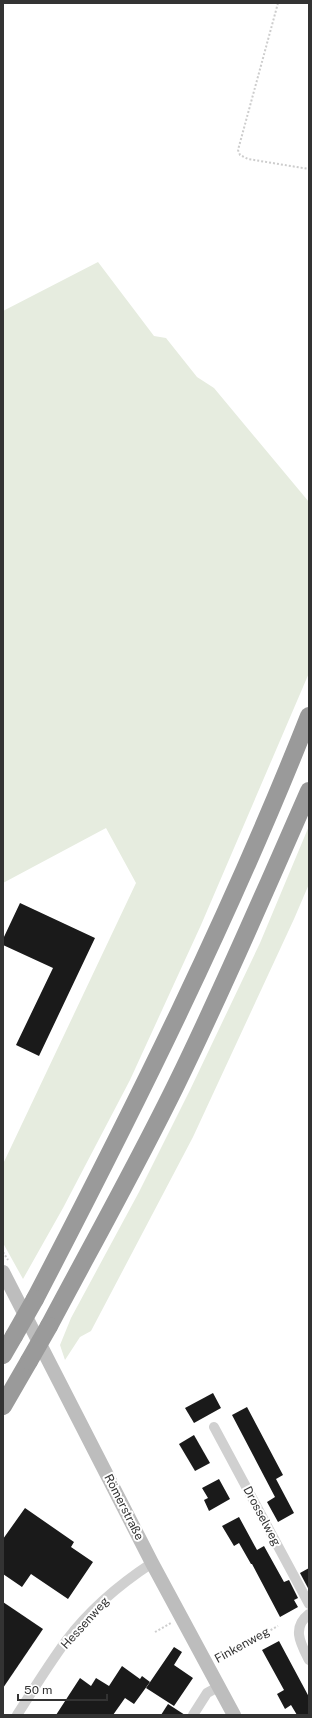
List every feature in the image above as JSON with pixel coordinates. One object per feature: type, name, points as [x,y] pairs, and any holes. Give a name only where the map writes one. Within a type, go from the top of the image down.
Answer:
[{"type":"highway","points":[[3,1355],[35,1299],[151,1072],[217,931],[309,716]]},
{"type":"highway","points":[[3,1406],[49,1326],[177,1083],[246,936],[309,792]]},
{"type":"street","name":"Römerstraße","points":[[3,1272],[152,1563],[234,1715]]},
{"type":"street","name":"Drosselweg","points":[[214,1427],[309,1604]]},
{"type":"street","name":"Hessenweg","points":[[17,1715],[66,1641],[86,1618],[116,1589],[152,1563]]},
{"type":"street","points":[[309,1614],[301,1623],[298,1631],[299,1641],[309,1660]]},
{"type":"street","points":[[192,1715],[206,1694],[218,1687]]},
{"type":"path","points":[[278,3],[238,150],[240,155],[248,159],[309,169]]},
{"type":"path","points":[[155,1632],[181,1618]]},
{"type":"path","name":"Finkenweg","points":[[207,1665],[278,1626]]},
{"type":"shaded area","points":[[98,262],[154,336],[166,338],[197,377],[214,388],[309,502],[309,673],[201,925],[130,1080],[63,1208],[23,1279],[3,1243],[3,1164],[136,883],[106,828],[3,883],[3,311]]},
{"type":"shaded area","points":[[309,826],[309,884],[294,919],[193,1137],[91,1331],[80,1337],[65,1360],[60,1345],[71,1318],[139,1192],[190,1090],[260,943]]},
{"type":"building","points":[[20,903],[95,938],[39,1056],[16,1045],[53,968],[3,945],[3,939]]},
{"type":"building","points":[[213,1393],[221,1408],[194,1423],[185,1408]]},
{"type":"building","points":[[247,1407],[283,1475],[276,1479],[294,1513],[278,1522],[267,1502],[275,1497],[232,1415]]},
{"type":"building","points":[[194,1435],[210,1463],[195,1471],[179,1444]]},
{"type":"building","points":[[219,1479],[230,1499],[209,1511],[204,1500],[208,1498],[202,1488]]},
{"type":"building","points":[[25,1508],[74,1542],[71,1547],[93,1562],[68,1599],[31,1574],[22,1587],[3,1574],[3,1539]]},
{"type":"building","points":[[239,1517],[257,1550],[264,1546],[284,1582],[289,1580],[298,1598],[294,1600],[298,1607],[280,1617],[239,1543],[234,1546],[222,1526]]},
{"type":"building","points":[[309,1568],[309,1590],[300,1573]]},
{"type":"building","points":[[3,1602],[43,1629],[3,1688]]},
{"type":"building","points":[[279,1641],[309,1697],[309,1715],[297,1715],[291,1705],[285,1709],[277,1694],[284,1690],[262,1650]]},
{"type":"building","points":[[174,1647],[182,1652],[174,1665],[193,1678],[174,1706],[146,1688]]},
{"type":"building","points":[[122,1666],[140,1679],[142,1676],[150,1682],[134,1704],[125,1698],[113,1715],[56,1715],[80,1678],[91,1686],[96,1678],[109,1686]]},
{"type":"building","points":[[168,1704],[185,1715],[161,1715]]}]
